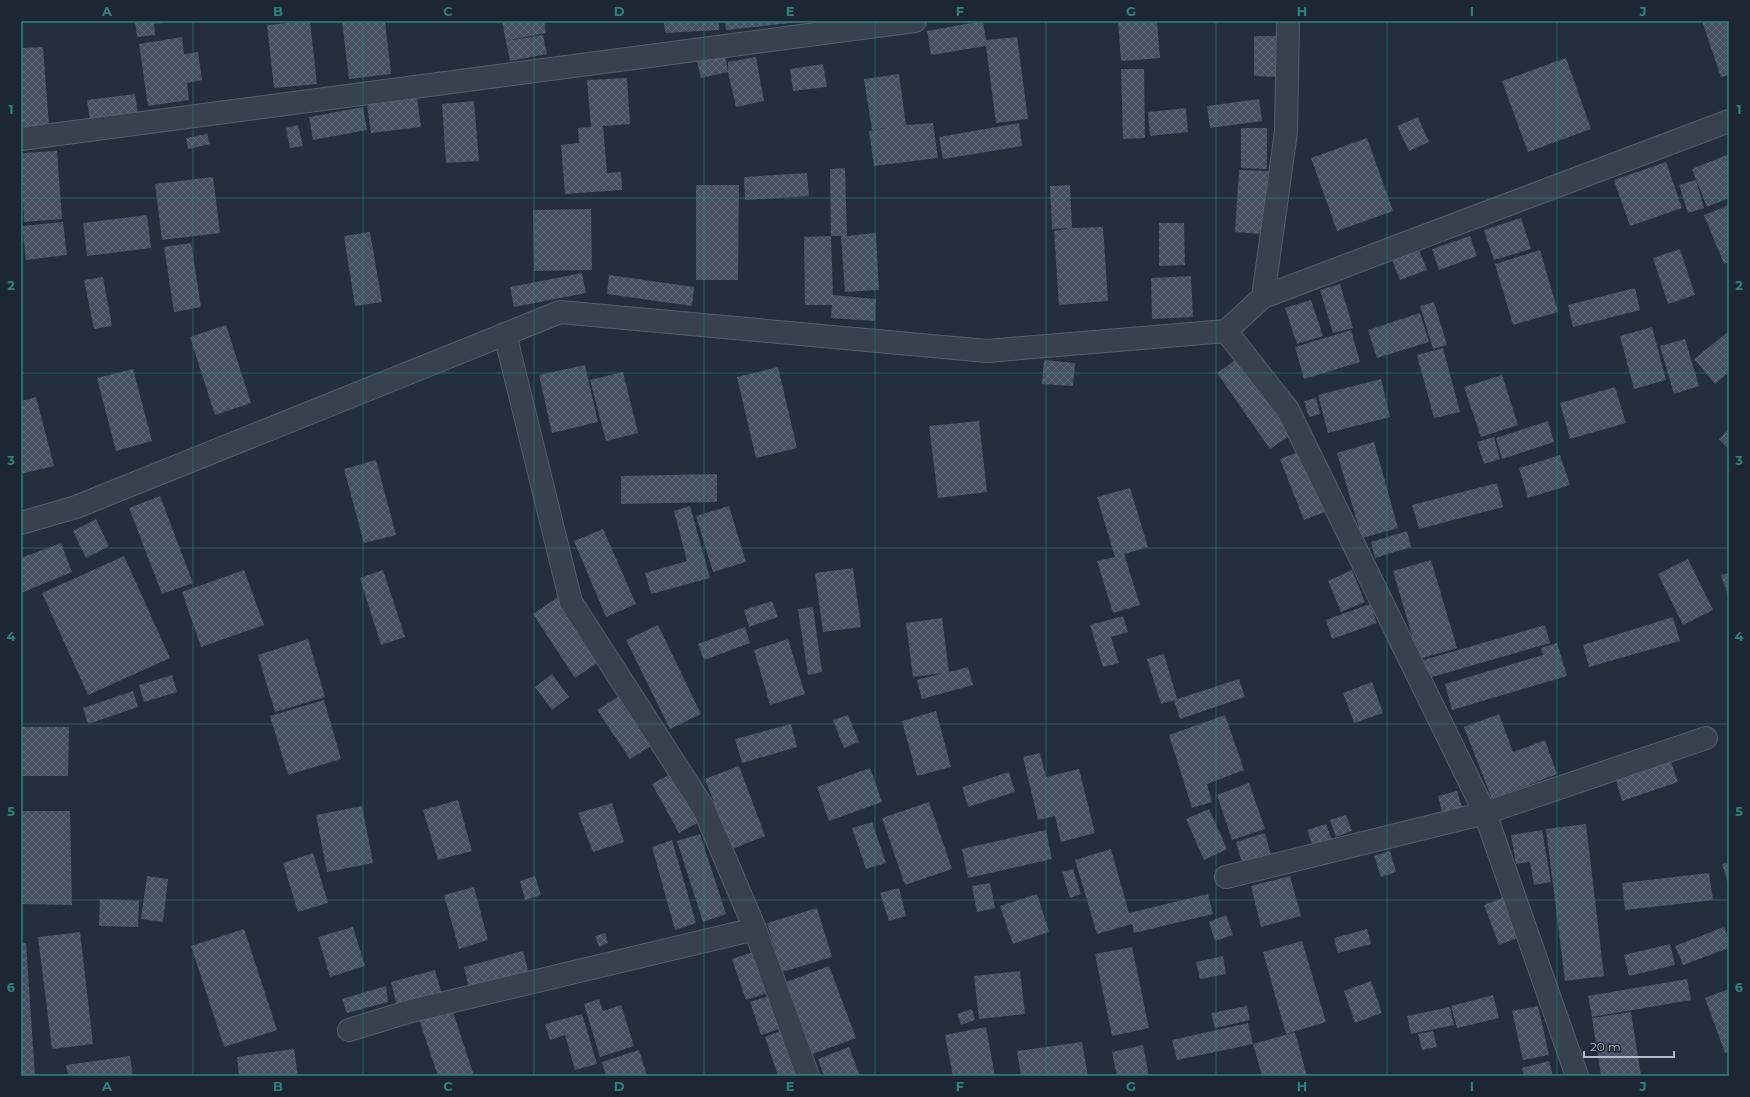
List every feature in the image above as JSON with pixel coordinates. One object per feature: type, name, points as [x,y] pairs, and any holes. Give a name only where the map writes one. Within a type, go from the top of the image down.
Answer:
[{"type":"street","points":[[21,139],[915,21]]},
{"type":"street","points":[[1263,297],[1286,132],[1288,21]]},
{"type":"street","points":[[21,523],[76,507],[560,312],[987,351],[1226,331],[1263,297],[1729,121]]},
{"type":"street","points":[[1226,331],[1288,410],[1485,813],[1577,1076]]},
{"type":"street","points":[[505,334],[571,602],[704,809],[756,929],[808,1076]]},
{"type":"street","points":[[1226,877],[1485,813],[1706,738]]},
{"type":"street","points":[[349,1030],[419,1010],[756,929]]},
{"type":"building","points":[[135,21],[171,22],[154,24],[155,35],[137,37]]},
{"type":"building","points":[[310,21],[317,84],[274,88],[267,25]]},
{"type":"building","points":[[342,21],[385,21],[391,74],[349,79]]},
{"type":"building","points":[[502,21],[544,21],[546,33],[506,41]]},
{"type":"building","points":[[664,21],[719,21],[719,30],[665,33]]},
{"type":"building","points":[[725,21],[800,21],[800,22],[726,30]]},
{"type":"building","points":[[983,21],[986,40],[1017,37],[1028,119],[996,123],[986,46],[931,55],[927,31]]},
{"type":"building","points":[[1118,21],[1157,21],[1160,58],[1121,61]]},
{"type":"building","points":[[1702,21],[1729,21],[1729,75],[1721,77]]},
{"type":"building","points":[[543,35],[547,54],[510,61],[506,41]]},
{"type":"building","points":[[1254,36],[1278,36],[1278,77],[1254,76]]},
{"type":"building","points":[[182,37],[184,54],[198,52],[202,80],[187,83],[189,100],[148,106],[139,44]]},
{"type":"building","points":[[43,47],[49,126],[21,128],[21,48]]},
{"type":"building","points":[[725,55],[728,72],[701,78],[697,61]]},
{"type":"building","points":[[756,57],[764,101],[736,107],[728,72],[728,62]]},
{"type":"building","points":[[1566,58],[1591,129],[1528,152],[1502,81]]},
{"type":"building","points":[[823,64],[827,87],[793,91],[790,69]]},
{"type":"building","points":[[1121,69],[1144,69],[1145,138],[1123,139]]},
{"type":"building","points":[[899,74],[906,125],[933,123],[938,158],[874,166],[869,131],[892,127],[872,130],[864,79]]},
{"type":"building","points":[[627,78],[630,124],[603,126],[607,173],[621,172],[622,190],[565,194],[561,145],[579,143],[578,128],[591,127],[587,80]]},
{"type":"building","points":[[135,94],[138,115],[90,121],[87,100]]},
{"type":"building","points":[[417,98],[421,127],[371,133],[367,105]]},
{"type":"building","points":[[1259,99],[1262,121],[1210,128],[1207,106]]},
{"type":"building","points":[[474,101],[479,161],[446,163],[442,104]]},
{"type":"building","points":[[363,107],[367,130],[313,140],[309,117]]},
{"type":"building","points":[[1186,108],[1188,132],[1150,136],[1148,112]]},
{"type":"building","points":[[1418,117],[1429,142],[1409,151],[1397,126]]},
{"type":"building","points":[[1019,123],[1022,146],[943,159],[939,137]]},
{"type":"building","points":[[298,125],[303,146],[290,148],[286,128]]},
{"type":"building","points":[[1241,128],[1267,128],[1267,169],[1241,168]]},
{"type":"building","points":[[207,134],[210,144],[188,149],[186,138]]},
{"type":"building","points":[[1367,138],[1393,211],[1337,231],[1311,158]]},
{"type":"building","points":[[57,151],[62,219],[24,222],[21,153]]},
{"type":"building","points":[[1729,154],[1729,198],[1707,207],[1692,169]]},
{"type":"building","points":[[1666,162],[1682,208],[1630,226],[1614,180]]},
{"type":"building","points":[[845,168],[847,236],[876,233],[879,290],[845,292],[841,236],[831,236],[830,169]]},
{"type":"building","points":[[1239,170],[1268,171],[1263,234],[1235,232]]},
{"type":"building","points":[[807,173],[809,196],[745,200],[744,177]]},
{"type":"building","points":[[213,177],[220,233],[162,240],[155,184]]},
{"type":"building","points":[[1696,180],[1704,208],[1688,213],[1679,185]]},
{"type":"building","points":[[696,185],[739,185],[738,280],[696,280]]},
{"type":"building","points":[[1070,185],[1072,228],[1103,227],[1108,301],[1059,305],[1054,231],[1070,228],[1052,229],[1050,186]]},
{"type":"building","points":[[1729,205],[1729,262],[1724,264],[1704,215]]},
{"type":"building","points":[[591,209],[592,270],[534,271],[533,210]]},
{"type":"building","points":[[147,215],[151,248],[87,256],[83,223]]},
{"type":"building","points":[[1521,218],[1531,249],[1494,260],[1484,230]]},
{"type":"building","points":[[63,222],[67,255],[26,260],[22,226]]},
{"type":"building","points":[[1159,223],[1184,223],[1185,265],[1159,266]]},
{"type":"building","points":[[370,232],[382,302],[355,306],[344,236]]},
{"type":"building","points":[[831,236],[833,295],[876,299],[875,321],[831,318],[832,305],[805,305],[804,237]]},
{"type":"building","points":[[1470,236],[1477,256],[1439,270],[1432,249]]},
{"type":"building","points":[[191,243],[201,307],[174,312],[164,247]]},
{"type":"building","points":[[1680,249],[1695,295],[1668,304],[1653,258]]},
{"type":"building","points":[[1419,250],[1427,270],[1400,280],[1392,260]]},
{"type":"building","points":[[1540,250],[1558,312],[1513,325],[1495,264]]},
{"type":"building","points":[[582,273],[586,293],[514,307],[510,287]]},
{"type":"building","points":[[609,275],[694,287],[692,306],[607,294]]},
{"type":"building","points":[[1191,276],[1193,317],[1152,319],[1151,278]]},
{"type":"building","points":[[103,277],[112,326],[94,329],[84,280]]},
{"type":"building","points":[[1340,284],[1353,328],[1333,333],[1320,290]]},
{"type":"building","points":[[1635,288],[1640,310],[1573,327],[1568,305]]},
{"type":"building","points":[[1311,300],[1323,336],[1297,344],[1285,308]]},
{"type":"building","points":[[1434,302],[1447,345],[1433,349],[1420,306]]},
{"type":"building","points":[[1420,313],[1429,342],[1377,358],[1368,330]]},
{"type":"building","points":[[226,325],[251,403],[215,415],[190,337]]},
{"type":"building","points":[[1652,327],[1666,380],[1634,389],[1620,336]]},
{"type":"building","points":[[1351,330],[1360,362],[1304,379],[1295,347]]},
{"type":"building","points":[[1728,332],[1729,372],[1715,384],[1694,359]]},
{"type":"building","points":[[1685,339],[1699,386],[1674,394],[1660,346]]},
{"type":"building","points":[[1443,348],[1460,412],[1434,418],[1417,355]]},
{"type":"building","points":[[1237,359],[1291,435],[1270,449],[1217,373]]},
{"type":"building","points":[[1044,360],[1075,363],[1073,386],[1042,384]]},
{"type":"building","points":[[585,365],[598,422],[552,433],[539,375]]},
{"type":"building","points":[[778,367],[797,448],[756,458],[737,377]]},
{"type":"building","points":[[133,369],[152,441],[116,451],[97,378]]},
{"type":"building","points":[[623,372],[638,433],[606,441],[590,380]]},
{"type":"building","points":[[1502,375],[1518,425],[1481,437],[1464,387]]},
{"type":"building","points":[[1381,379],[1390,417],[1328,433],[1318,395]]},
{"type":"building","points":[[1615,387],[1626,423],[1570,439],[1560,403]]},
{"type":"building","points":[[36,397],[54,466],[21,474],[21,401]]},
{"type":"building","points":[[1316,398],[1320,414],[1309,417],[1304,401]]},
{"type":"building","points":[[979,421],[987,492],[938,498],[929,426]]},
{"type":"building","points":[[1548,421],[1554,442],[1502,459],[1496,438]]},
{"type":"building","points":[[1729,428],[1729,449],[1719,439]]},
{"type":"building","points":[[1494,437],[1500,459],[1484,464],[1477,442]]},
{"type":"building","points":[[1374,442],[1398,528],[1362,538],[1337,453]]},
{"type":"building","points":[[1301,451],[1325,512],[1304,520],[1280,459]]},
{"type":"building","points":[[1560,455],[1570,485],[1528,498],[1519,468]]},
{"type":"building","points":[[376,460],[396,535],[364,543],[344,469]]},
{"type":"building","points":[[717,474],[717,502],[621,504],[621,476]]},
{"type":"building","points":[[1497,483],[1503,507],[1419,529],[1412,505]]},
{"type":"building","points":[[1130,488],[1148,547],[1124,554],[1140,605],[1113,613],[1097,561],[1115,557],[1097,497]]},
{"type":"building","points":[[160,496],[193,583],[162,594],[129,508]]},
{"type":"building","points":[[690,506],[710,578],[651,594],[645,573],[687,561],[674,511]]},
{"type":"building","points":[[729,506],[746,562],[713,572],[696,516]]},
{"type":"building","points":[[96,519],[109,546],[86,558],[73,531]]},
{"type":"building","points":[[603,529],[636,604],[606,617],[574,541]]},
{"type":"building","points":[[1407,531],[1411,547],[1375,558],[1371,542]]},
{"type":"building","points":[[61,543],[72,572],[21,593],[21,558]]},
{"type":"building","points":[[124,556],[170,658],[88,695],[42,593]]},
{"type":"building","points":[[1688,559],[1713,610],[1683,625],[1658,574]]},
{"type":"building","points":[[1431,560],[1457,648],[1419,659],[1393,571]]},
{"type":"building","points":[[853,568],[861,627],[823,632],[815,573]]},
{"type":"building","points":[[244,570],[264,625],[201,647],[182,592]]},
{"type":"building","points":[[383,570],[405,637],[381,645],[360,578]]},
{"type":"building","points":[[1352,570],[1365,602],[1341,612],[1328,581]]},
{"type":"building","points":[[1729,573],[1729,598],[1721,575]]},
{"type":"building","points":[[558,597],[600,661],[575,678],[533,614]]},
{"type":"building","points":[[772,601],[778,617],[749,627],[744,610]]},
{"type":"building","points":[[1370,604],[1377,623],[1332,639],[1326,620]]},
{"type":"building","points":[[813,607],[822,672],[808,675],[798,609]]},
{"type":"building","points":[[1123,616],[1128,632],[1111,637],[1119,663],[1103,667],[1090,625]]},
{"type":"building","points":[[1673,617],[1680,641],[1589,667],[1583,645]]},
{"type":"building","points":[[942,618],[949,672],[968,667],[973,685],[922,699],[917,680],[943,673],[913,677],[906,623]]},
{"type":"building","points":[[658,625],[701,714],[670,729],[626,640]]},
{"type":"building","points":[[1545,625],[1550,643],[1425,679],[1420,661]]},
{"type":"building","points":[[745,627],[750,643],[704,660],[698,644]]},
{"type":"building","points":[[308,639],[325,697],[275,712],[258,655]]},
{"type":"building","points":[[788,639],[805,694],[770,705],[754,650]]},
{"type":"building","points":[[1557,643],[1567,676],[1452,710],[1445,684],[1543,655],[1541,648]]},
{"type":"building","points":[[1164,654],[1177,699],[1239,679],[1245,697],[1180,719],[1174,700],[1161,704],[1147,659]]},
{"type":"building","points":[[552,674],[569,697],[552,710],[535,687]]},
{"type":"building","points":[[172,675],[177,692],[144,702],[139,685]]},
{"type":"building","points":[[1372,682],[1383,713],[1354,723],[1343,693]]},
{"type":"building","points":[[133,691],[138,707],[88,724],[83,708]]},
{"type":"building","points":[[618,697],[651,746],[630,759],[597,710]]},
{"type":"building","points":[[324,700],[341,759],[288,775],[270,716]]},
{"type":"building","points":[[936,711],[951,767],[917,776],[902,721]]},
{"type":"building","points":[[1499,714],[1513,752],[1545,740],[1557,774],[1492,799],[1464,727]]},
{"type":"building","points":[[848,715],[859,742],[844,748],[833,720]]},
{"type":"building","points":[[1225,715],[1244,770],[1207,784],[1212,802],[1192,808],[1169,735]]},
{"type":"building","points":[[791,724],[797,747],[742,763],[735,739]]},
{"type":"building","points":[[21,727],[69,727],[68,776],[21,776]]},
{"type":"building","points":[[1040,753],[1046,777],[1079,769],[1095,833],[1061,842],[1055,816],[1038,820],[1023,757]]},
{"type":"building","points":[[1670,759],[1678,782],[1622,801],[1615,777]]},
{"type":"building","points":[[739,766],[765,836],[732,849],[705,779]]},
{"type":"building","points":[[870,768],[882,802],[829,821],[817,787]]},
{"type":"building","points":[[674,772],[701,821],[679,833],[652,784]]},
{"type":"building","points":[[1009,772],[1015,792],[968,807],[962,787]]},
{"type":"building","points":[[1249,783],[1265,829],[1232,840],[1217,795]]},
{"type":"building","points":[[1457,791],[1463,810],[1443,816],[1438,796]]},
{"type":"building","points":[[458,800],[472,851],[438,860],[423,810]]},
{"type":"building","points":[[929,802],[952,869],[905,885],[882,818]]},
{"type":"building","points":[[612,803],[624,842],[593,852],[578,813]]},
{"type":"building","points":[[362,806],[373,863],[327,872],[316,815]]},
{"type":"building","points":[[1209,809],[1227,849],[1204,860],[1186,819]]},
{"type":"building","points":[[21,811],[70,811],[72,905],[21,904]]},
{"type":"building","points":[[1346,815],[1352,831],[1336,837],[1330,820]]},
{"type":"building","points":[[872,822],[886,863],[866,869],[852,828]]},
{"type":"building","points":[[1326,824],[1333,843],[1314,849],[1307,830]]},
{"type":"building","points":[[1586,824],[1604,976],[1565,981],[1546,829]]},
{"type":"building","points":[[1046,830],[1052,859],[968,878],[962,849]]},
{"type":"building","points":[[1542,830],[1551,882],[1534,885],[1530,862],[1516,864],[1511,835]]},
{"type":"building","points":[[1265,833],[1271,855],[1242,863],[1236,842]]},
{"type":"building","points":[[700,834],[726,914],[703,922],[677,841]]},
{"type":"building","points":[[672,840],[696,923],[675,930],[652,847]]},
{"type":"building","points":[[1111,849],[1129,913],[1208,894],[1213,914],[1134,933],[1132,924],[1097,934],[1075,860]]},
{"type":"building","points":[[1390,851],[1396,872],[1381,877],[1374,856]]},
{"type":"building","points":[[313,853],[328,903],[298,912],[283,863]]},
{"type":"building","points":[[1729,862],[1729,886],[1722,864]]},
{"type":"building","points":[[1073,869],[1081,894],[1070,898],[1062,872]]},
{"type":"building","points":[[1709,873],[1713,900],[1625,910],[1622,883]]},
{"type":"building","points":[[147,876],[168,879],[163,922],[141,919]]},
{"type":"building","points":[[535,876],[541,895],[525,900],[520,881]]},
{"type":"building","points":[[1290,876],[1301,916],[1261,927],[1251,886]]},
{"type":"building","points":[[990,883],[995,908],[977,912],[972,886]]},
{"type":"building","points":[[474,887],[488,940],[459,949],[444,895]]},
{"type":"building","points":[[899,888],[906,916],[889,921],[880,893]]},
{"type":"building","points":[[1037,894],[1049,932],[1013,944],[1000,906]]},
{"type":"building","points":[[1505,897],[1520,937],[1499,945],[1484,905]]},
{"type":"building","points":[[100,899],[139,901],[138,927],[99,926]]},
{"type":"building","points":[[817,908],[832,957],[782,972],[767,923]]},
{"type":"building","points":[[1226,915],[1233,935],[1215,941],[1209,922]]},
{"type":"building","points":[[353,927],[365,966],[330,977],[318,937]]},
{"type":"building","points":[[1724,927],[1729,940],[1729,948],[1683,965],[1675,946]]},
{"type":"building","points":[[244,929],[277,1030],[224,1047],[191,946]]},
{"type":"building","points":[[1367,929],[1371,944],[1338,953],[1334,938]]},
{"type":"building","points":[[80,932],[93,1044],[52,1049],[38,937]]},
{"type":"building","points":[[605,933],[608,943],[599,947],[595,936]]},
{"type":"building","points":[[1302,941],[1326,1022],[1286,1034],[1263,952]]},
{"type":"building","points":[[26,943],[35,1076],[21,1076],[21,944]]},
{"type":"building","points":[[1670,944],[1675,965],[1629,976],[1624,955]]},
{"type":"building","points":[[1132,947],[1149,1028],[1112,1036],[1095,954]]},
{"type":"building","points":[[523,951],[529,974],[469,989],[464,967]]},
{"type":"building","points":[[756,951],[770,992],[746,1000],[732,959]]},
{"type":"building","points":[[1223,956],[1226,974],[1200,979],[1196,962]]},
{"type":"building","points":[[829,966],[856,1038],[813,1054],[786,982]]},
{"type":"building","points":[[435,970],[442,995],[397,1006],[391,982]]},
{"type":"building","points":[[1020,971],[1025,1014],[979,1019],[974,976]]},
{"type":"building","points":[[1687,979],[1691,1000],[1592,1017],[1588,996]]},
{"type":"building","points":[[1371,981],[1382,1013],[1355,1023],[1344,991]]},
{"type":"building","points":[[386,986],[388,1002],[347,1013],[342,999]]},
{"type":"building","points":[[1729,989],[1729,1052],[1725,1053],[1705,998]]},
{"type":"building","points":[[772,995],[782,1028],[761,1035],[750,1002]]},
{"type":"building","points":[[1493,995],[1499,1018],[1457,1028],[1451,1006]]},
{"type":"building","points":[[599,999],[603,1011],[621,1005],[634,1046],[600,1057],[584,1004]]},
{"type":"building","points":[[1247,1006],[1250,1020],[1215,1028],[1211,1013]]},
{"type":"building","points":[[1538,1006],[1549,1055],[1523,1060],[1512,1011]]},
{"type":"building","points":[[1450,1007],[1454,1025],[1411,1034],[1407,1016]]},
{"type":"building","points":[[452,1009],[474,1076],[438,1076],[419,1019]]},
{"type":"building","points":[[972,1009],[975,1020],[961,1025],[957,1014]]},
{"type":"building","points":[[1631,1012],[1641,1076],[1601,1076],[1592,1018]]},
{"type":"building","points":[[582,1014],[597,1064],[575,1070],[565,1035],[550,1040],[545,1024]]},
{"type":"building","points":[[1248,1023],[1253,1044],[1177,1060],[1172,1040]]},
{"type":"building","points":[[986,1027],[995,1076],[953,1076],[945,1035]]},
{"type":"building","points":[[783,1030],[799,1074],[794,1076],[778,1076],[765,1037]]},
{"type":"building","points":[[1433,1031],[1437,1047],[1422,1050],[1418,1034]]},
{"type":"building","points":[[1295,1032],[1307,1076],[1262,1076],[1253,1044]]},
{"type":"building","points":[[1082,1042],[1088,1076],[1021,1076],[1017,1051]]},
{"type":"building","points":[[1143,1045],[1149,1076],[1117,1076],[1112,1052]]},
{"type":"building","points":[[849,1047],[860,1076],[824,1076],[818,1059]]},
{"type":"building","points":[[294,1049],[298,1076],[239,1076],[237,1057]]},
{"type":"building","points":[[639,1050],[647,1076],[606,1076],[602,1062]]},
{"type":"building","points":[[130,1056],[133,1076],[68,1076],[66,1065]]},
{"type":"building","points":[[1549,1061],[1553,1076],[1524,1076],[1522,1068]]}]
